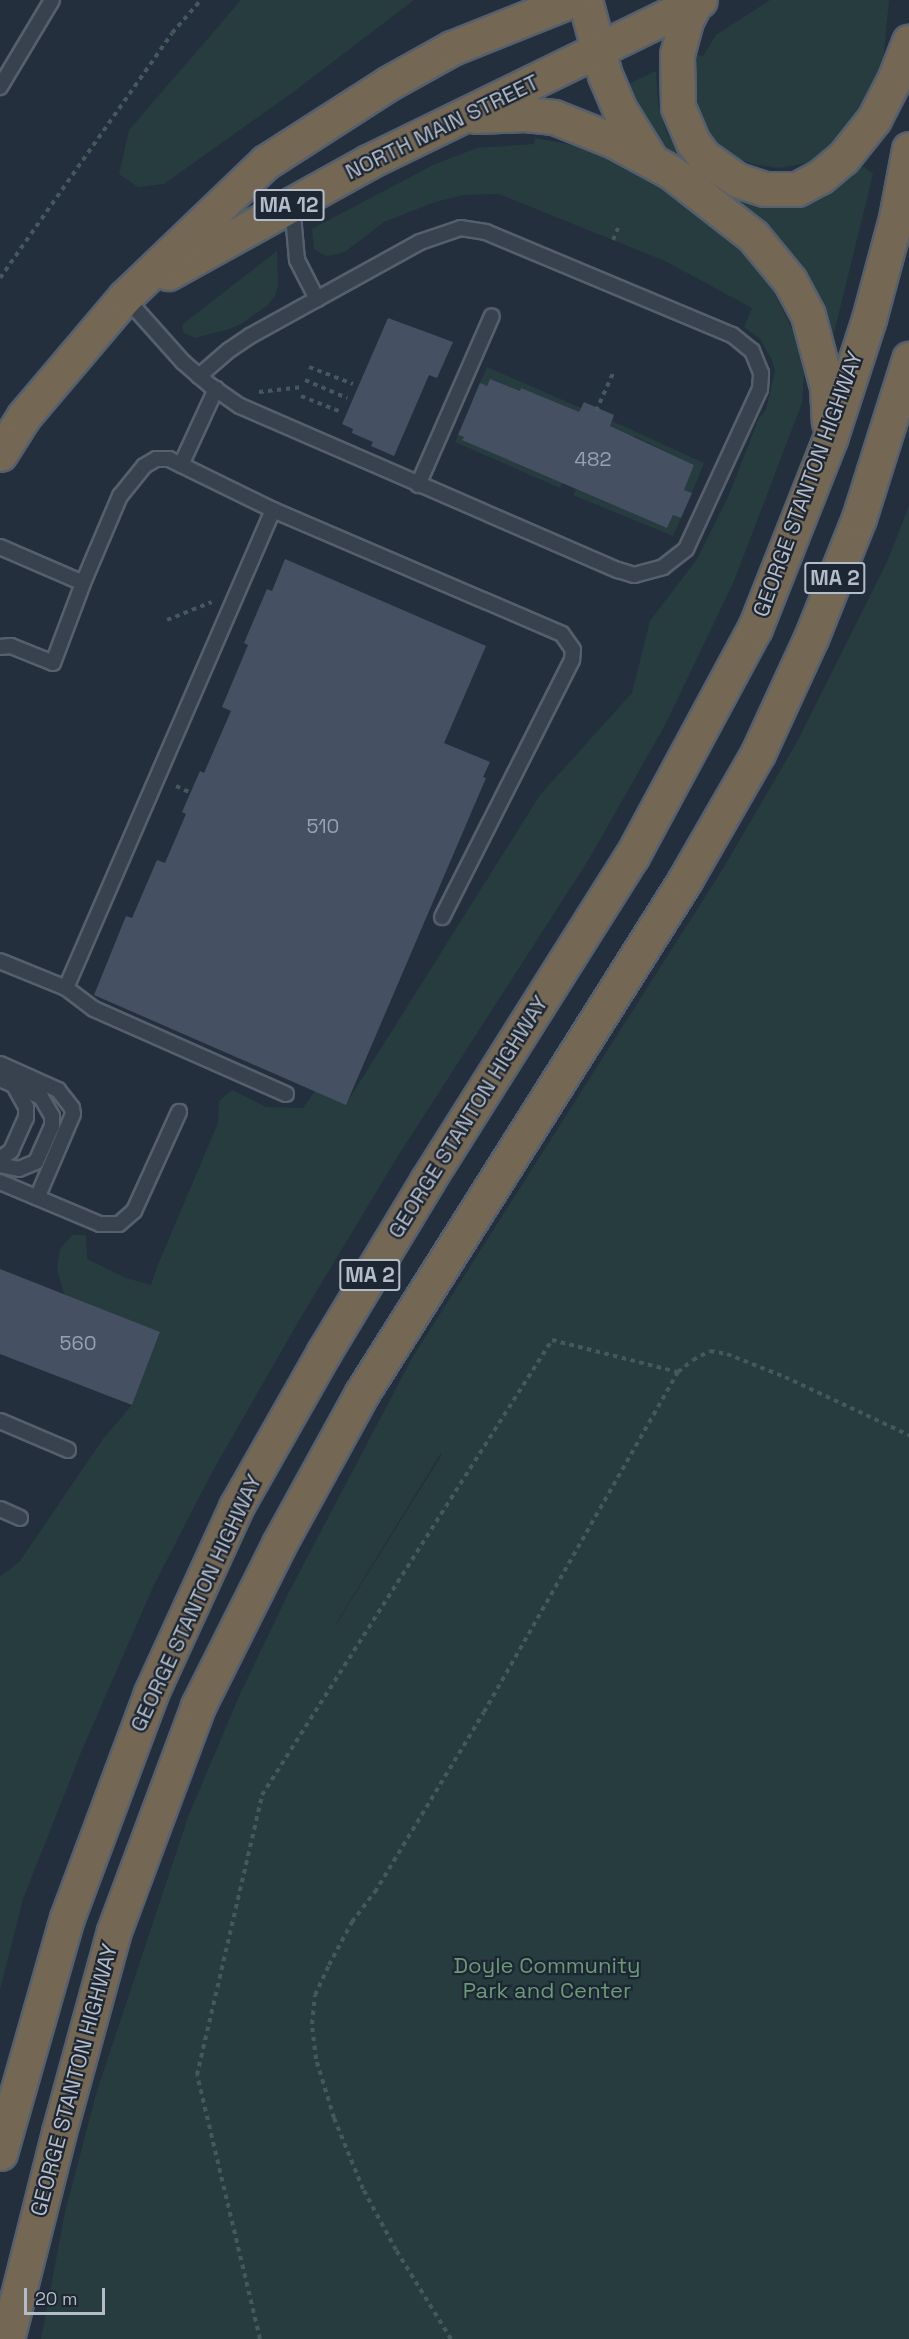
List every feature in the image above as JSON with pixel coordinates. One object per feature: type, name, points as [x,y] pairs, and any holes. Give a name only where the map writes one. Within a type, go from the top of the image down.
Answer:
[{"type":"highway","points":[[452,48],[519,0]]},
{"type":"highway","name":"NORTH MAIN STREET","points":[[0,454],[24,416],[125,297],[266,162],[389,83],[452,48],[572,0]]},
{"type":"highway","points":[[585,0],[605,75],[620,110],[650,159]]},
{"type":"highway","points":[[698,1],[686,21],[677,55],[678,107],[693,142],[703,156],[737,180],[765,189],[797,189],[820,177],[843,158],[874,119],[892,85],[909,42]]},
{"type":"highway","name":"NORTH MAIN STREET","points":[[125,297],[368,162],[698,1]]},
{"type":"highway","points":[[457,120],[492,114],[554,117],[599,134],[650,159],[691,186],[753,236],[790,281],[808,315],[827,387],[830,439]]},
{"type":"highway","name":"GEORGE STANTON HIGHWAY","points":[[0,2153],[67,1918],[151,1693],[236,1507],[324,1352],[427,1181],[632,855],[755,628],[830,439],[869,319],[896,218],[909,148]]},
{"type":"highway","name":"GEORGE STANTON HIGHWAY","points":[[7,2339],[59,2132],[114,1930],[198,1706],[279,1544],[362,1393],[685,880],[758,753],[811,638],[859,518],[909,359]]},
{"type":"highway","points":[[859,518],[909,433]]},
{"type":"lane","points":[[0,87],[52,0]]},
{"type":"lane","points":[[292,203],[297,260],[316,299]]},
{"type":"lane","points":[[125,297],[161,340],[199,376],[240,406],[418,485],[634,575],[663,567],[675,560],[692,541],[760,389],[758,360],[752,351],[732,335],[472,229],[461,228],[420,242],[316,299],[229,350],[199,376]]},
{"type":"lane","points":[[418,485],[492,316]]},
{"type":"lane","points":[[181,465],[216,389]]},
{"type":"lane","points":[[0,647],[11,646],[52,663],[114,509],[128,485],[144,466],[156,459],[169,459],[273,510],[562,634],[573,650],[572,660],[442,917]]},
{"type":"lane","points":[[66,988],[273,510]]},
{"type":"lane","points":[[0,547],[83,583]]},
{"type":"lane","points":[[0,961],[66,988],[94,1009],[286,1094]]},
{"type":"lane","points":[[0,1064],[58,1090],[72,1108],[73,1114],[37,1198]]},
{"type":"lane","points":[[0,1159],[11,1151],[26,1118],[26,1107],[7,1082]]},
{"type":"lane","points":[[0,1165],[19,1169],[36,1162],[52,1126],[52,1116],[41,1097],[7,1082]]},
{"type":"lane","points":[[0,1182],[100,1224],[119,1224],[134,1211],[179,1112]]},
{"type":"lane","points":[[0,1421],[68,1450]]},
{"type":"lane","points":[[0,1509],[20,1518]]},
{"type":"path","points":[[0,278],[172,33],[201,0]]},
{"type":"path","points":[[613,240],[618,228]]},
{"type":"path","points":[[309,367],[353,384]]},
{"type":"path","points":[[596,411],[614,371]]},
{"type":"path","points":[[305,380],[347,398]]},
{"type":"path","points":[[301,396],[341,412]]},
{"type":"path","points":[[166,620],[218,599]]},
{"type":"path","points":[[260,2339],[197,2075],[262,1795],[552,1340],[678,1372]]},
{"type":"path","points":[[451,2339],[396,2250],[363,2189],[334,2118],[316,2059],[312,2024],[315,1995],[352,1922],[375,1892],[484,1712],[678,1372],[693,1360],[710,1351],[728,1354],[909,1434]]},
{"type":"green space","points":[[241,0],[414,0],[292,93],[164,184],[138,187],[119,174],[129,130]]},
{"type":"green space","points":[[770,0],[889,0],[883,64],[869,102],[833,149],[806,163],[779,168],[753,164],[731,156],[711,138],[693,110],[689,82],[696,55],[703,56],[716,35]]},
{"type":"green space","points":[[656,71],[658,104],[667,133],[682,157],[677,162],[652,137],[626,85]]},
{"type":"green space","points":[[535,138],[583,147],[608,156],[649,179],[706,220],[743,252],[774,292],[795,335],[804,375],[802,403],[734,581],[665,725],[589,859],[398,1156],[301,1317],[211,1474],[153,1587],[82,1750],[23,1899],[0,1990],[0,1577],[20,1561],[103,1439],[132,1405],[160,1333],[64,1294],[57,1269],[60,1249],[72,1235],[86,1235],[87,1259],[126,1278],[151,1285],[218,1123],[219,1101],[232,1090],[266,1107],[303,1108],[315,1091],[346,1104],[540,795],[632,693],[650,621],[697,559],[728,497],[759,418],[766,410],[775,371],[772,360],[760,339],[744,327],[752,308],[665,261],[499,194],[463,195],[435,202],[384,222],[346,251],[338,254],[326,256],[314,249],[312,229],[435,164],[477,148],[534,144]]},
{"type":"green space","points":[[863,166],[873,174],[832,341],[739,210],[745,199],[805,200],[828,193]]},
{"type":"green space","points":[[277,251],[278,286],[275,296],[268,305],[241,324],[229,329],[195,338],[184,333],[183,324]]},
{"type":"green space","points":[[487,367],[581,408],[578,416],[521,388],[520,391],[490,379],[480,401],[473,398]]},
{"type":"green space","points":[[612,421],[704,463],[692,493],[684,490],[694,465],[634,436],[633,439],[609,428]]},
{"type":"green space","points":[[458,435],[464,437],[463,440],[562,483],[560,488],[455,442]]},
{"type":"green space","points":[[576,489],[667,528],[673,515],[681,518],[673,536],[573,495]]},
{"type":"green space","name":"Doyle Community Park and Center","points":[[909,506],[909,2339],[41,2339],[65,2212],[97,2091],[188,1817],[240,1694],[289,1592],[412,1358],[724,867],[797,742],[887,562]],"holes":[[[441,1453],[441,1456],[335,1626]]]},
{"type":"building","points":[[388,318],[453,342],[437,378],[429,375],[394,456],[371,446],[373,442],[352,433],[353,429],[342,424]]},
{"type":"building","points":[[490,379],[520,391],[521,388],[579,412],[584,402],[614,415],[610,426],[694,465],[684,490],[692,493],[681,518],[673,515],[667,528],[462,440],[464,437],[458,435],[480,383],[487,386]]},
{"type":"building","points":[[285,559],[486,646],[444,743],[490,762],[483,777],[486,778],[346,1105],[94,995],[126,916],[132,918],[157,860],[165,863],[186,814],[182,812],[200,771],[204,773],[231,711],[222,707],[248,645],[244,643],[267,589],[272,591]]},
{"type":"building","points":[[0,1269],[160,1332],[132,1405],[0,1354]]}]
